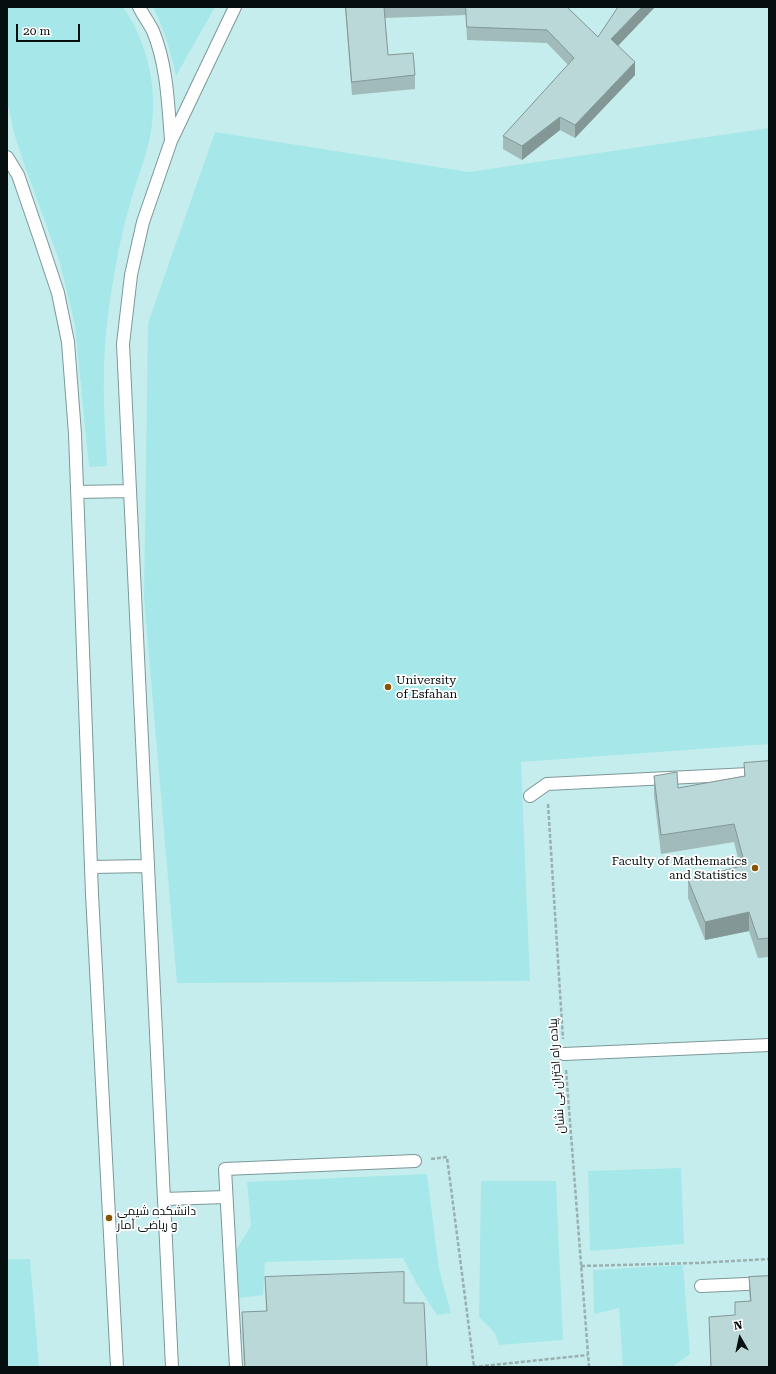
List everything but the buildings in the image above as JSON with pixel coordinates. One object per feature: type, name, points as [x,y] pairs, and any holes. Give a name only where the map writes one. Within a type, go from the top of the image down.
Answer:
[{"type":"lane","points":[[139,7],[152,30],[162,59],[167,88],[171,141]]},
{"type":"lane","points":[[172,1367],[123,344],[131,275],[143,222],[171,141],[235,7]]},
{"type":"lane","points":[[7,157],[18,175],[60,300],[68,342],[75,434],[91,868],[117,1367]]},
{"type":"lane","points":[[77,492],[130,491]]},
{"type":"lane","points":[[530,796],[547,784],[769,773]]},
{"type":"lane","points":[[91,868],[148,866]]},
{"type":"lane","points":[[564,1054],[769,1045]]},
{"type":"lane","points":[[236,1367],[224,1169],[415,1161]]},
{"type":"lane","points":[[164,1199],[226,1197]]},
{"type":"lane","points":[[701,1286],[769,1284]]},
{"type":"path","name":"پیاده راه اختران بی نشان","points":[[547,784],[564,1054],[588,1367]]},
{"type":"path","points":[[415,1161],[447,1157],[474,1367],[588,1355]]},
{"type":"path","points":[[581,1266],[697,1263],[769,1259]]},
{"type":"shaded area","name":"University of Esfahan","points":[[7,7],[769,7],[769,1367],[7,1367]]},
{"type":"shaded area","points":[[7,7],[123,7],[132,21],[139,37],[150,69],[153,103],[150,137],[123,230],[115,269],[106,328],[104,387],[107,466],[89,467],[75,325],[60,263],[21,155],[7,106]]},
{"type":"shaded area","points":[[153,7],[215,7],[176,76],[167,41]]},
{"type":"shaded area","points":[[769,128],[769,744],[521,762],[530,981],[177,983],[144,598],[148,323],[215,132],[469,172]]},
{"type":"shaded area","points":[[681,1168],[684,1244],[590,1251],[588,1171]]},
{"type":"shaded area","points":[[427,1174],[439,1269],[451,1313],[437,1315],[417,1284],[403,1258],[265,1262],[263,1295],[239,1298],[236,1250],[251,1226],[247,1182]]},
{"type":"shaded area","points":[[481,1181],[556,1181],[563,1340],[499,1345],[495,1333],[479,1317]]},
{"type":"shaded area","points":[[7,1259],[30,1259],[39,1367],[7,1367]]},
{"type":"shaded area","points":[[683,1265],[690,1354],[672,1367],[623,1367],[619,1308],[594,1314],[593,1270]]},
{"type":"place","name":"University of Esfahan","points":[[388,687]]},
{"type":"place","name":"Faculty of Mathematics and Statistics","points":[[755,868]]},
{"type":"place","name":"دانشکده شیمی و ریاضی آمار","points":[[109,1218]]}]
